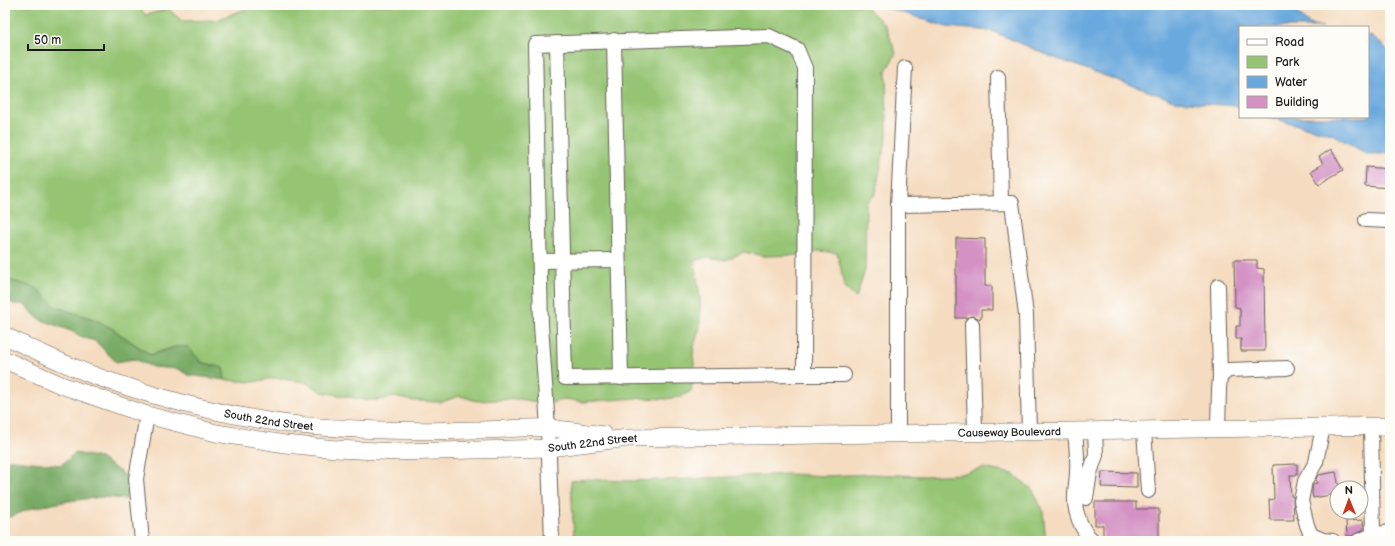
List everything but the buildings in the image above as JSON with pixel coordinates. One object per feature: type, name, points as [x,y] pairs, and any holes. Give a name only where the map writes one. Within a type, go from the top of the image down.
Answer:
[{"type":"main road","name":"South 22nd Street","points":[[5,336],[49,357],[114,383],[164,398],[268,420],[321,427],[356,429],[437,431],[548,428],[628,438]]},
{"type":"main road","name":"South 22nd Street","points":[[5,360],[61,385],[147,415],[216,433],[285,444],[336,449],[399,452],[549,448],[628,438]]},
{"type":"main road","points":[[108,402],[114,383]]},
{"type":"main road","name":"Causeway Boulevard","points":[[628,438],[1390,426]]},
{"type":"street","points":[[552,541],[548,428],[540,324],[535,44],[614,40],[769,36],[797,49],[805,68],[804,375]]},
{"type":"street","points":[[614,40],[617,260],[621,378]]},
{"type":"street","points":[[557,43],[565,378],[844,375]]},
{"type":"street","points":[[898,434],[898,205],[905,68]]},
{"type":"street","points":[[998,77],[1001,204]]},
{"type":"street","points":[[898,205],[1012,203],[1026,315],[1029,432]]},
{"type":"street","points":[[1366,220],[1390,221]]},
{"type":"street","points":[[540,261],[617,260]]},
{"type":"street","points":[[1218,286],[1220,377],[1218,428]]},
{"type":"street","points":[[972,324],[975,432]]},
{"type":"street","points":[[1220,377],[1228,370],[1287,368]]},
{"type":"street","points":[[142,541],[136,479],[147,415]]},
{"type":"street","points":[[1371,426],[1373,535]]},
{"type":"street","points":[[1323,427],[1316,462],[1305,481],[1301,501],[1306,525],[1311,534],[1323,540],[1333,541]]},
{"type":"street","points":[[1144,430],[1148,491]]},
{"type":"street","points":[[1075,431],[1077,472],[1074,498],[1075,508],[1087,536],[1093,541]]},
{"type":"street","points":[[1086,498],[1090,473],[1096,455],[1095,431]]},
{"type":"street","points":[[1358,541],[1373,535],[1390,532]]},
{"type":"green space","points":[[5,5],[139,5],[145,15],[168,9],[182,21],[216,20],[240,11],[263,5],[864,5],[885,25],[896,53],[886,71],[887,135],[875,195],[866,203],[865,270],[856,298],[844,287],[837,253],[819,251],[798,255],[764,256],[744,252],[726,260],[708,257],[694,261],[700,296],[700,326],[694,346],[693,356],[695,369],[691,391],[680,397],[665,399],[637,398],[583,402],[565,399],[547,404],[519,399],[477,401],[460,396],[442,402],[415,401],[393,397],[379,400],[365,400],[322,392],[305,382],[274,378],[253,382],[225,380],[223,368],[201,362],[188,347],[175,347],[151,355],[111,328],[94,319],[55,307],[37,288],[5,278]]},
{"type":"green space","points":[[5,278],[37,288],[56,307],[94,319],[111,328],[150,355],[175,347],[188,347],[201,362],[223,368],[225,380],[188,375],[178,369],[153,367],[134,359],[116,362],[95,341],[84,338],[71,331],[39,319],[23,304],[14,304],[5,300]]},
{"type":"green space","points":[[75,453],[100,458],[126,476],[128,487],[126,499],[102,497],[69,501],[32,508],[5,519],[5,460],[61,465]]},
{"type":"green space","points":[[983,468],[1013,474],[1033,490],[1043,512],[1046,541],[574,541],[571,481],[588,479],[619,481],[666,480],[788,474],[826,476],[871,474],[923,476],[961,474]]},
{"type":"water","points":[[879,5],[1289,5],[1309,24],[1318,26],[1239,26],[1239,108],[1176,101],[1052,57],[992,31],[947,27]]},
{"type":"water","points":[[1369,36],[1374,37],[1390,52],[1390,154],[1367,154],[1332,134],[1272,118],[1369,118]]}]
